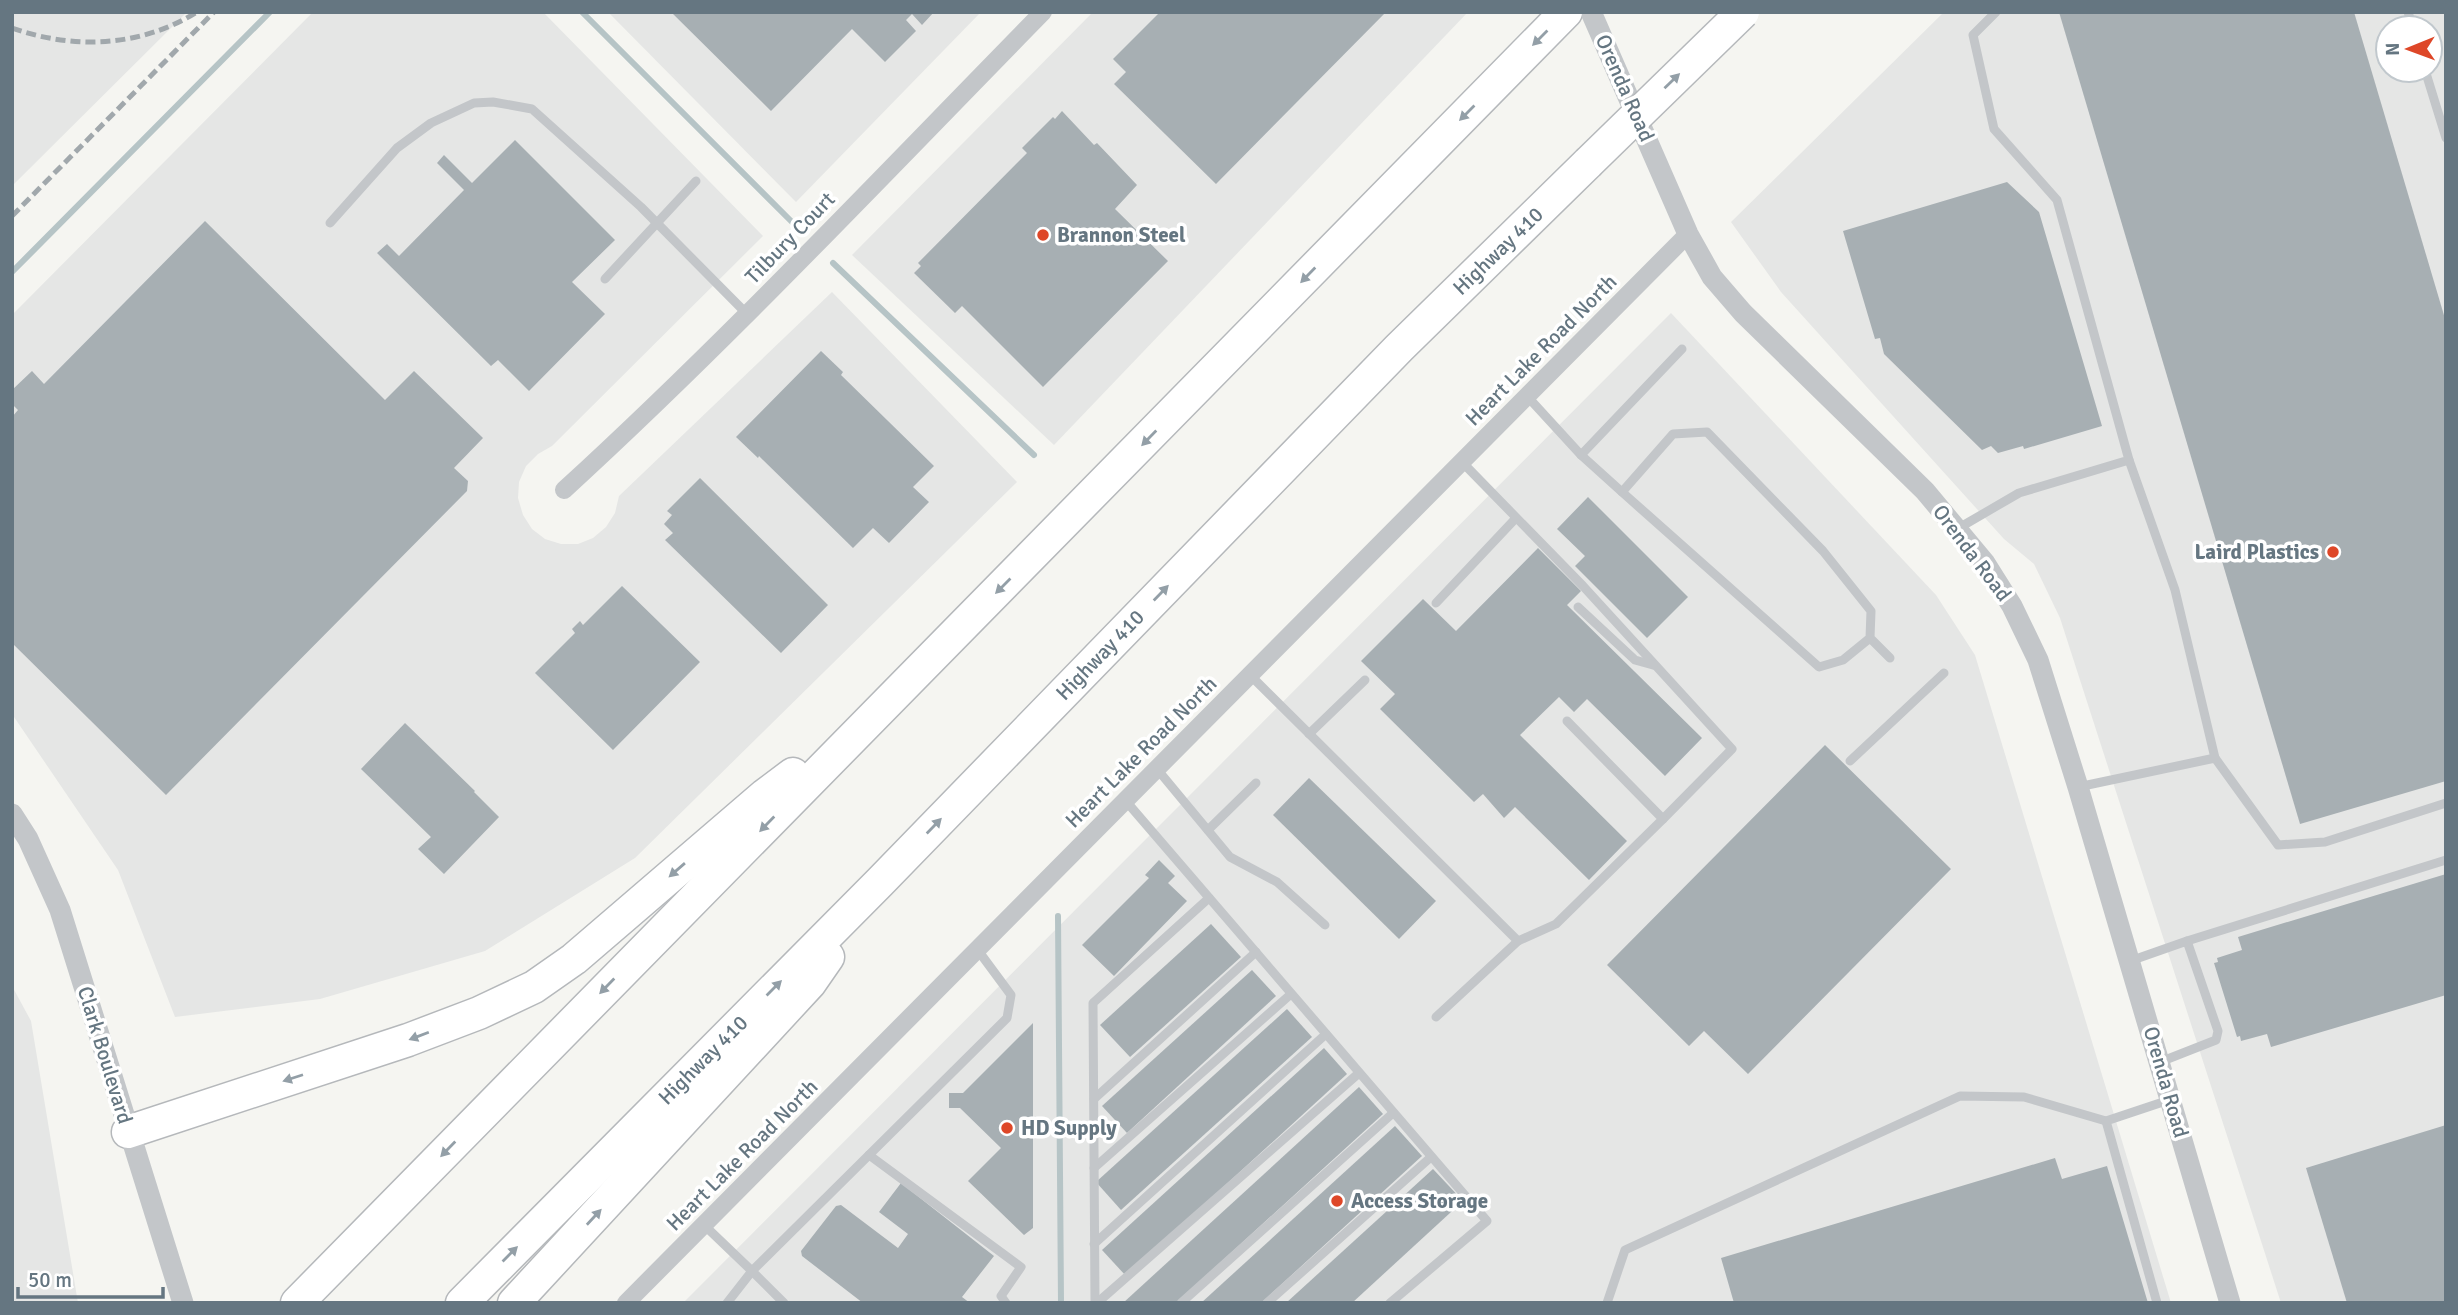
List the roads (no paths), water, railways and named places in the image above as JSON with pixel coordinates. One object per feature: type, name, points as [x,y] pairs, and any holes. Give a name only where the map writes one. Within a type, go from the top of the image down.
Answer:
[{"type":"highway","points":[[297,1303],[1566,12]]},
{"type":"highway","name":"Highway 410","points":[[462,1303],[880,882],[1399,348],[1743,12]]},
{"type":"highway","points":[[128,1132],[408,1040],[479,1013],[534,987],[574,959],[765,795],[866,723]]},
{"type":"highway","points":[[514,1303],[810,983],[880,882]]},
{"type":"street","name":"Tilbury Court","points":[[564,490],[647,414],[1043,12]]},
{"type":"street","name":"Orenda Road","points":[[1591,12],[1688,234],[1712,277],[1742,313],[1925,491],[1985,563],[2012,606],[2038,660],[2078,787],[2230,1303]]},
{"type":"street","name":"Heart Lake Road North","points":[[626,1303],[1688,234]]},
{"type":"street","name":"Clark Boulevard","points":[[12,814],[28,839],[60,910],[183,1303]]},
{"type":"lane","points":[[1996,12],[1973,35],[1994,129],[2057,200],[2129,460],[2175,590],[2215,758],[2278,845],[2325,842],[2446,803]]},
{"type":"lane","points":[[2429,84],[2446,138]]},
{"type":"lane","points":[[330,223],[397,148],[442,118],[474,103],[493,102],[531,109],[656,222],[747,314]]},
{"type":"lane","points":[[605,279],[696,181]]},
{"type":"lane","points":[[1581,455],[1682,349]]},
{"type":"lane","points":[[1527,396],[1581,455],[1819,667],[1843,660],[1870,638]]},
{"type":"lane","points":[[1622,492],[1673,434],[1707,432],[1823,551],[1871,611],[1870,638],[1890,658]]},
{"type":"lane","points":[[1957,529],[2019,494],[2129,460]]},
{"type":"lane","points":[[1436,1017],[1518,941],[1556,924],[1732,749],[1583,586],[1462,462]]},
{"type":"lane","points":[[1436,603],[1516,518]]},
{"type":"lane","points":[[1578,607],[1635,660],[1654,666]]},
{"type":"lane","points":[[1850,761],[1944,673]]},
{"type":"lane","points":[[1250,675],[1518,941]]},
{"type":"lane","points":[[1309,734],[1365,680]]},
{"type":"lane","points":[[1567,721],[1663,819]]},
{"type":"lane","points":[[2078,787],[2215,758]]},
{"type":"lane","points":[[1157,769],[1230,857],[1277,881],[1325,925]]},
{"type":"lane","points":[[1208,830],[1256,783]]},
{"type":"lane","points":[[1125,800],[1487,1221],[1390,1303]]},
{"type":"lane","points":[[2130,961],[2446,860]]},
{"type":"lane","points":[[1096,1303],[1093,1003],[1209,898]]},
{"type":"lane","points":[[2160,1062],[2216,1040],[2218,1031],[2187,941]]},
{"type":"lane","points":[[727,1303],[752,1271],[1007,1018],[1011,995],[977,949]]},
{"type":"lane","points":[[1094,1099],[1256,952]]},
{"type":"lane","points":[[1094,1168],[1291,994]]},
{"type":"lane","points":[[1094,1244],[1325,1034]]},
{"type":"lane","points":[[1096,1303],[1359,1073]]},
{"type":"lane","points":[[1607,1303],[1625,1250],[1960,1096],[2024,1097],[2106,1121],[2171,1100]]},
{"type":"lane","points":[[1181,1303],[1394,1113]]},
{"type":"lane","points":[[2106,1121],[2157,1303]]},
{"type":"lane","points":[[869,1155],[1021,1267],[1001,1296],[1006,1303]]},
{"type":"lane","points":[[1267,1303],[1431,1157]]},
{"type":"lane","points":[[704,1225],[784,1303]]},
{"type":"waterway","points":[[12,272],[270,12]]},
{"type":"waterway","points":[[582,12],[795,225]]},
{"type":"waterway","points":[[833,263],[1034,455]]},
{"type":"waterway","points":[[1058,916],[1061,1303]]},
{"type":"railway","points":[[12,28],[59,40],[107,41],[153,32],[176,24],[197,12]]},
{"type":"railway","points":[[12,216],[214,12]]},
{"type":"place","name":"Brannon Steel","points":[[1043,235]]},
{"type":"place","name":"Laird Plastics","points":[[2333,552]]},
{"type":"place","name":"HD Supply","points":[[1007,1128]]},
{"type":"place","name":"Access Storage","points":[[1337,1201]]}]
